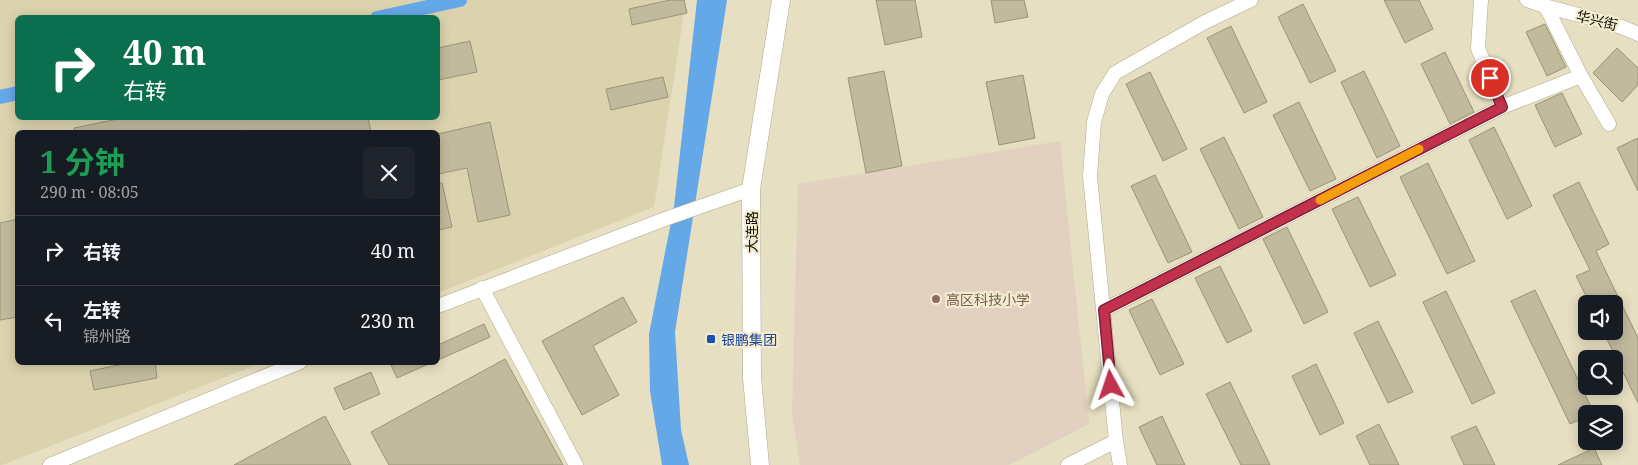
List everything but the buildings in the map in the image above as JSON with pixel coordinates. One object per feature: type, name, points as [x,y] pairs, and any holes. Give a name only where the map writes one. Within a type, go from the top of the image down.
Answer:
[{"type":"main road","name":"大连路","points":[[760,465],[752,378],[751,189],[780,0]]},
{"type":"street","points":[[1120,465],[1116,441],[1090,176],[1094,122],[1102,94],[1115,73],[1196,27],[1251,0]]},
{"type":"street","points":[[1481,0],[1478,48],[1502,107]]},
{"type":"street","name":"华兴街","points":[[1527,0],[1546,8],[1622,26],[1638,34]]},
{"type":"street","points":[[1546,8],[1581,76],[1609,124]]},
{"type":"street","points":[[1104,310],[1502,107],[1581,76]]},
{"type":"street","points":[[440,305],[665,219],[751,189]]},
{"type":"street","points":[[482,288],[576,465]]},
{"type":"street","points":[[50,465],[293,365]]},
{"type":"street","points":[[1068,465],[1116,441]]},
{"type":"shaded area","points":[[0,0],[686,0],[654,207],[440,292],[440,130],[15,130],[15,365],[256,365],[0,465]]},
{"type":"shaded area","name":"高区科技小学","points":[[1060,141],[1089,424],[1009,465],[800,465],[792,414],[798,184]]},
{"type":"water","points":[[697,0],[727,0],[675,332],[681,430],[689,465],[662,465],[650,391],[649,334],[674,207]]},
{"type":"waterway","points":[[391,15],[460,0]]},
{"type":"waterway","points":[[0,97],[15,94]]},
{"type":"slow traffic","points":[[1320,200],[1419,149]]},
{"type":"place","name":"高区科技小学","points":[[936,299]]},
{"type":"place","name":"银鹏集团","points":[[711,339]]},
{"type":"route","points":[[1111,385],[1104,310],[1502,107],[1490,78]]}]
